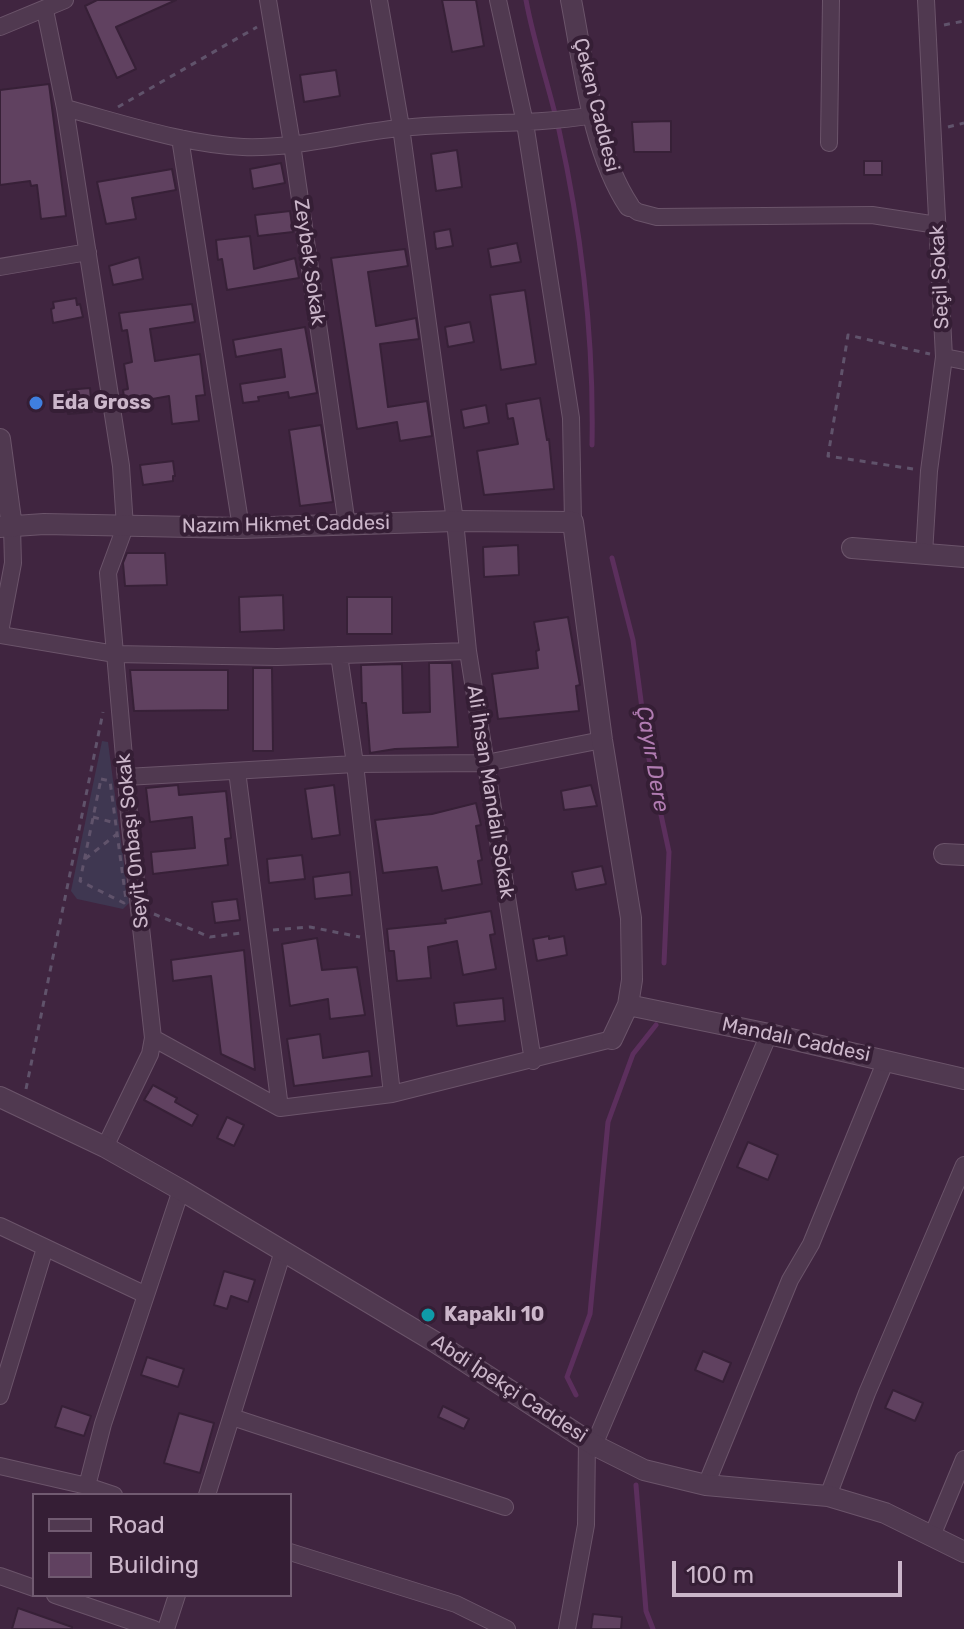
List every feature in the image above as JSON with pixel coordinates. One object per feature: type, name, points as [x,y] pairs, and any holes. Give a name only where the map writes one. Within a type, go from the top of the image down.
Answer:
[{"type":"street","points":[[0,27],[65,0]]},
{"type":"street","name":"Zeybek Sokak","points":[[268,0],[347,525]]},
{"type":"street","name":"Ali İhsan Mandalı Sokak","points":[[379,0],[401,127],[455,521],[468,651],[533,1061]]},
{"type":"street","points":[[153,1038],[280,1108],[392,1094],[612,1039],[628,1005],[632,980],[631,918],[602,740],[573,522],[571,418],[525,123],[498,0]]},
{"type":"street","name":"Çeken Caddesi","points":[[571,0],[594,115],[609,168],[629,206]]},
{"type":"street","points":[[829,143],[831,0]]},
{"type":"street","name":"Seçil Sokak","points":[[924,554],[929,471],[944,357],[926,0]]},
{"type":"street","points":[[45,10],[65,108],[88,252],[121,466],[125,527]]},
{"type":"street","points":[[65,108],[180,138],[242,147],[292,144],[401,127],[525,123],[594,115]]},
{"type":"street","points":[[180,138],[241,528]]},
{"type":"street","points":[[629,206],[657,217],[872,215],[937,225]]},
{"type":"street","points":[[0,267],[88,252]]},
{"type":"street","points":[[944,357],[964,361]]},
{"type":"street","points":[[0,439],[6,527],[13,563],[0,634],[115,654],[277,657],[468,651]]},
{"type":"street","name":"Nazım Hikmet Caddesi","points":[[6,527],[44,524],[241,528],[455,521],[573,522]]},
{"type":"street","name":"Seyit Onbaşı Sokak","points":[[105,1147],[150,1054],[153,1038],[108,573],[125,527]]},
{"type":"street","points":[[852,548],[964,557]]},
{"type":"street","points":[[339,655],[355,764],[392,1094]]},
{"type":"street","points":[[126,777],[355,764],[486,763],[602,740]]},
{"type":"street","points":[[237,771],[280,1108]]},
{"type":"street","name":"Mandalı Caddesi","points":[[628,1005],[964,1079]]},
{"type":"street","points":[[567,1629],[586,1525],[591,1442],[769,1034]]},
{"type":"street","points":[[706,1485],[790,1280],[811,1244],[886,1060]]},
{"type":"street","name":"Abdi İpekçi Caddesi","points":[[0,1097],[105,1147],[181,1190],[435,1342],[591,1442],[644,1470],[706,1485],[828,1496],[885,1513],[964,1552]]},
{"type":"street","points":[[828,1496],[867,1393],[964,1165]]},
{"type":"street","points":[[87,1486],[103,1424],[181,1190]]},
{"type":"street","points":[[0,1226],[146,1295]]},
{"type":"street","points":[[0,1396],[7,1347],[45,1248]]},
{"type":"street","points":[[208,1493],[283,1251]]},
{"type":"street","points":[[232,1417],[505,1507]]},
{"type":"street","points":[[932,1536],[964,1459]]},
{"type":"street","points":[[0,1466],[108,1493]]},
{"type":"street","points":[[292,1553],[456,1604],[505,1628]]},
{"type":"street","points":[[0,1576],[32,1587]]},
{"type":"street","points":[[61,1597],[154,1629]]},
{"type":"street","points":[[166,1629],[176,1597]]},
{"type":"path","points":[[101,117],[271,19]]},
{"type":"path","points":[[927,28],[964,21]]},
{"type":"path","points":[[929,471],[828,456],[848,335],[944,357]]},
{"type":"path","points":[[22,1107],[106,700]]},
{"type":"path","points":[[101,779],[110,781],[115,823],[124,903],[80,881],[101,779]]},
{"type":"path","points":[[93,817],[115,823]]},
{"type":"path","points":[[84,861],[117,834]]},
{"type":"shaded area","points":[[102,741],[108,742],[129,903],[123,909],[77,899],[71,891]]},
{"type":"building","points":[[97,0],[176,0],[116,27],[136,69],[117,78],[85,6]]},
{"type":"building","points":[[442,0],[476,0],[484,46],[452,52]]},
{"type":"building","points":[[336,70],[340,96],[304,102],[300,75]]},
{"type":"building","points":[[49,84],[66,216],[41,219],[37,185],[31,186],[30,181],[0,185],[0,90]]},
{"type":"building","points":[[671,121],[671,152],[634,152],[632,122]]},
{"type":"building","points":[[457,150],[462,187],[436,191],[431,154]]},
{"type":"building","points":[[864,161],[882,161],[882,175],[864,175]]},
{"type":"building","points":[[281,163],[285,183],[253,189],[250,169]]},
{"type":"building","points":[[172,169],[176,190],[132,198],[136,219],[106,224],[97,182]]},
{"type":"building","points":[[290,211],[293,232],[258,236],[255,215]]},
{"type":"building","points":[[450,229],[453,246],[436,249],[434,232]]},
{"type":"building","points":[[250,236],[254,269],[295,258],[299,278],[227,290],[216,240]]},
{"type":"building","points":[[517,243],[521,262],[491,267],[488,249]]},
{"type":"building","points":[[405,249],[408,266],[368,272],[376,326],[416,318],[419,339],[380,344],[388,407],[427,401],[432,436],[400,441],[397,422],[357,429],[331,258]]},
{"type":"building","points":[[139,257],[143,279],[113,285],[109,266]]},
{"type":"building","points":[[525,290],[536,364],[501,370],[490,295]]},
{"type":"building","points":[[76,298],[83,317],[53,323],[53,302]]},
{"type":"building","points":[[192,304],[195,322],[150,329],[155,361],[200,354],[205,395],[196,396],[199,421],[172,424],[169,396],[125,404],[123,390],[128,389],[124,364],[132,362],[127,330],[122,331],[119,313]]},
{"type":"building","points":[[470,322],[474,342],[448,347],[445,327]]},
{"type":"building","points":[[305,327],[317,393],[289,398],[288,392],[243,403],[240,384],[285,377],[281,349],[236,357],[233,340]]},
{"type":"building","points":[[90,388],[92,412],[68,414],[66,390]]},
{"type":"building","points":[[540,398],[549,439],[554,489],[484,495],[477,451],[518,444],[513,418],[508,419],[506,404]]},
{"type":"building","points":[[486,405],[489,423],[464,428],[461,410]]},
{"type":"building","points":[[321,425],[333,502],[300,506],[289,430]]},
{"type":"building","points":[[173,461],[173,481],[143,485],[140,465]]},
{"type":"building","points":[[518,545],[519,575],[484,577],[483,547]]},
{"type":"building","points":[[127,553],[165,553],[167,585],[125,586],[123,563]]},
{"type":"building","points":[[283,595],[284,630],[240,632],[239,597]]},
{"type":"building","points":[[347,597],[392,597],[392,634],[347,634]]},
{"type":"building","points":[[568,617],[580,685],[576,686],[579,711],[498,719],[492,674],[538,668],[536,651],[539,650],[534,622]]},
{"type":"building","points":[[429,663],[452,663],[458,747],[370,753],[366,703],[362,703],[361,665],[402,664],[403,713],[430,712]]},
{"type":"building","points":[[253,668],[272,668],[273,751],[253,751]]},
{"type":"building","points":[[130,670],[228,670],[228,710],[134,711]]},
{"type":"building","points":[[178,785],[179,795],[226,791],[231,838],[225,839],[228,865],[153,874],[151,852],[195,848],[192,817],[150,822],[146,788]]},
{"type":"building","points":[[334,785],[340,835],[312,839],[305,789]]},
{"type":"building","points":[[591,785],[597,806],[564,810],[561,791]]},
{"type":"building","points":[[476,803],[481,825],[476,826],[482,860],[478,861],[482,884],[442,891],[437,867],[383,873],[375,820],[432,814]]},
{"type":"building","points":[[302,855],[305,879],[269,883],[267,859]]},
{"type":"building","points":[[602,866],[606,884],[576,890],[572,872]]},
{"type":"building","points":[[350,872],[352,895],[315,899],[313,877]]},
{"type":"building","points":[[237,899],[240,920],[215,923],[212,902]]},
{"type":"building","points":[[491,911],[495,934],[490,935],[496,969],[463,975],[457,941],[428,947],[431,978],[397,981],[394,951],[389,951],[387,929],[446,923],[445,919]]},
{"type":"building","points":[[549,936],[549,939],[564,936],[567,955],[537,961],[533,939]]},
{"type":"building","points":[[317,938],[322,970],[357,967],[365,1015],[330,1019],[328,999],[290,1006],[282,944]]},
{"type":"building","points":[[244,950],[255,1070],[221,1054],[211,976],[173,981],[171,960]]},
{"type":"building","points":[[503,998],[505,1021],[457,1026],[454,1003]]},
{"type":"building","points":[[320,1034],[323,1058],[369,1051],[372,1076],[294,1086],[287,1039]]},
{"type":"building","points":[[153,1085],[177,1098],[175,1102],[198,1115],[192,1126],[144,1100]]},
{"type":"building","points":[[227,1117],[244,1125],[234,1146],[217,1138]]},
{"type":"building","points":[[748,1142],[778,1155],[768,1180],[737,1167]]},
{"type":"building","points":[[224,1271],[255,1280],[248,1302],[231,1296],[227,1309],[214,1305]]},
{"type":"building","points":[[703,1351],[731,1363],[723,1382],[695,1370]]},
{"type":"building","points":[[147,1357],[184,1369],[178,1387],[141,1375]]},
{"type":"building","points":[[893,1390],[923,1403],[915,1421],[885,1408]]},
{"type":"building","points":[[62,1406],[91,1416],[84,1436],[55,1427]]},
{"type":"building","points":[[443,1406],[469,1419],[464,1429],[438,1417]]},
{"type":"building","points":[[179,1413],[214,1423],[200,1473],[164,1463]]},
{"type":"building","points":[[18,1608],[72,1627],[72,1629],[12,1629]]},
{"type":"building","points":[[593,1614],[622,1617],[621,1629],[591,1629]]},
{"type":"waterway","name":"Çayır Dere","points":[[526,0],[559,130],[580,247],[589,326],[592,445]]},
{"type":"waterway","name":"Çayır Dere","points":[[612,558],[633,640],[648,754],[669,852],[664,963]]},
{"type":"waterway","name":"Çayır Dere","points":[[576,1395],[567,1377],[590,1314],[608,1122],[633,1054],[656,1025]]},
{"type":"waterway","points":[[636,1485],[646,1611],[653,1629]]},
{"type":"place","name":"Eda Gross","points":[[36,403]]},
{"type":"place","name":"Kapaklı 10","points":[[428,1315]]}]
